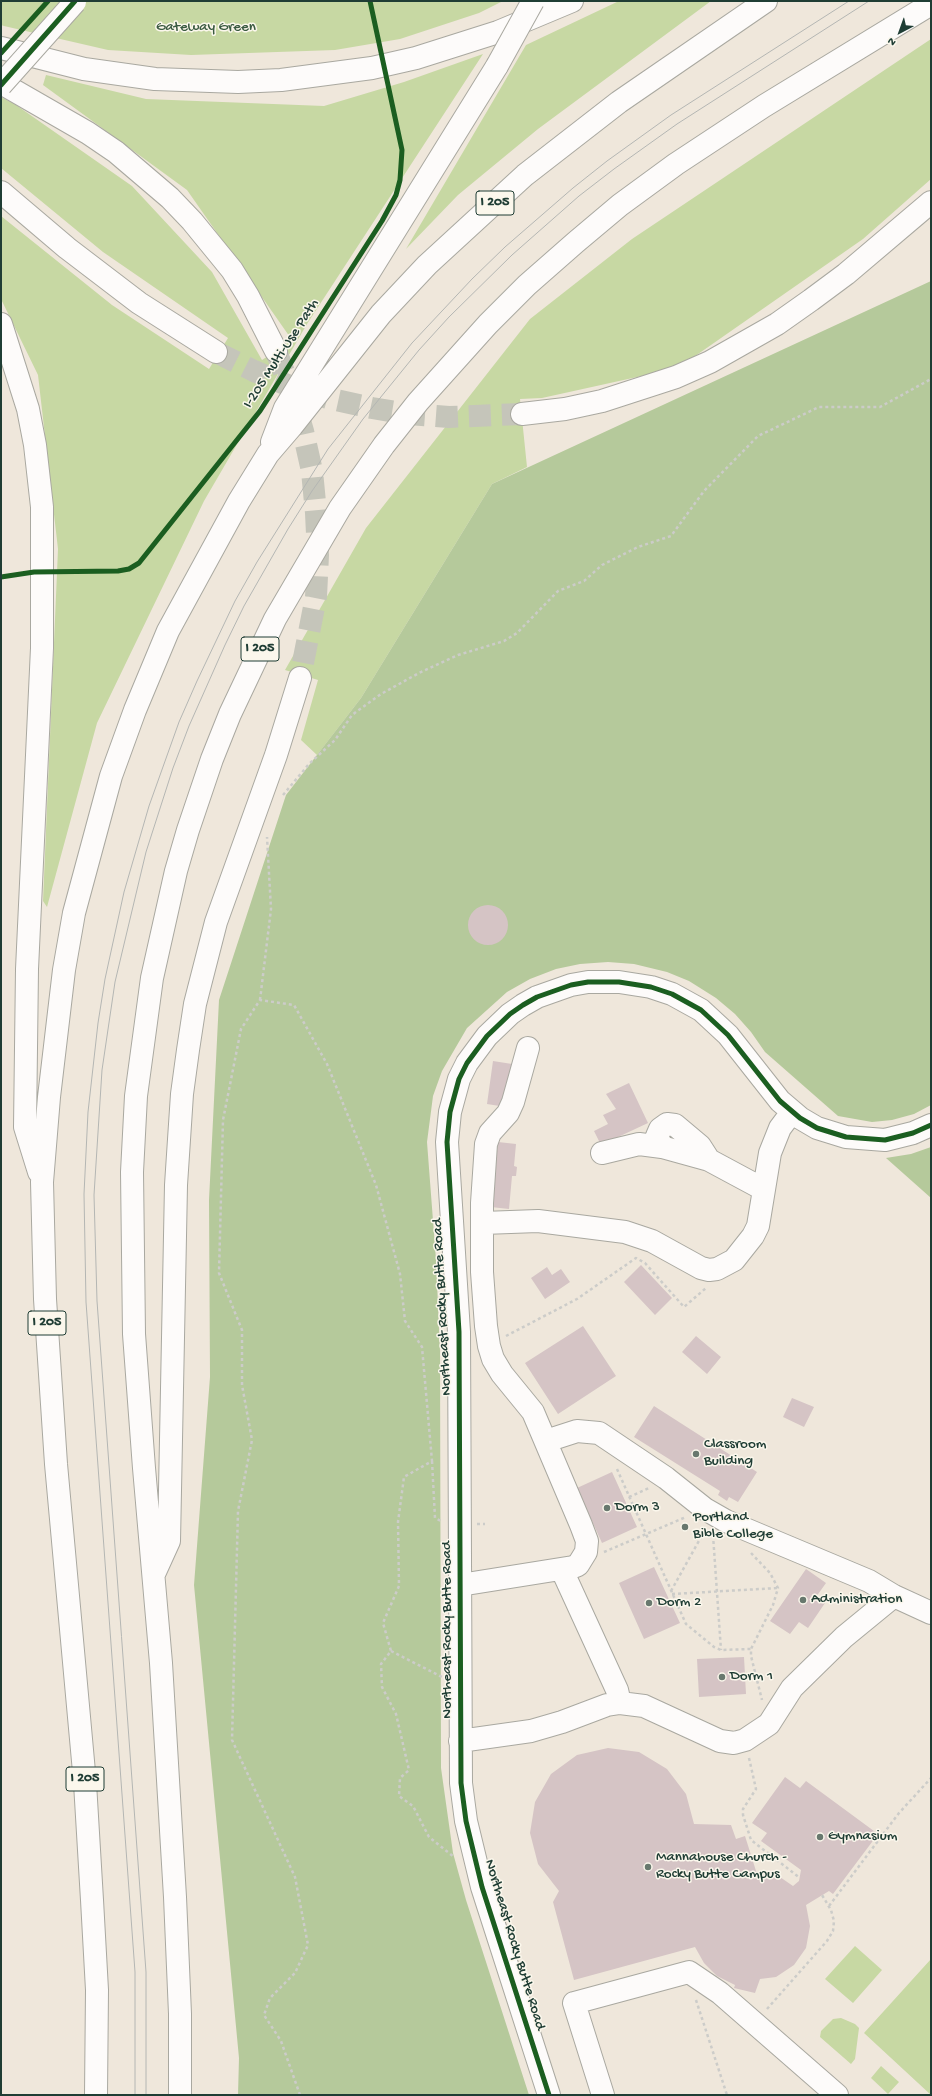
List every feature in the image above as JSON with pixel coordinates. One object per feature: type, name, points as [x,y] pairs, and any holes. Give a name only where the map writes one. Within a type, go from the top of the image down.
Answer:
[{"type":"main road","points":[[268,454],[284,408],[496,66],[533,1]]},
{"type":"main road","points":[[1,48],[84,69],[155,79],[238,82],[281,80],[372,68],[416,58],[498,32],[572,1]]},
{"type":"main road","name":"I 205","points":[[96,2095],[97,1990],[85,1782],[56,1464],[45,1299],[42,1182],[49,1097],[64,970],[74,913],[111,776],[135,710],[168,631],[207,558],[268,454],[297,420],[381,314],[427,265],[519,181],[619,102],[766,1]]},
{"type":"main road","points":[[75,2],[1,84],[88,133],[122,157],[170,198],[196,226],[232,270],[248,296],[276,351]]},
{"type":"main road","name":"I 205","points":[[180,2095],[180,2014],[176,1912],[161,1663],[138,1395],[132,1272],[132,1165],[143,1040],[162,926],[188,830],[230,714],[272,625],[306,564],[340,508],[384,445],[446,370],[527,285],[620,205],[676,164],[764,106],[931,4]]},
{"type":"main road","points":[[1,192],[67,248],[139,303],[216,352]]},
{"type":"main road","points":[[522,414],[564,409],[602,401],[676,377],[710,362],[777,324],[811,300],[846,274],[931,202]]},
{"type":"main road","points":[[1,324],[28,409],[42,507],[42,648],[27,968],[25,1127],[42,1182]]},
{"type":"main road","points":[[154,1576],[169,1542],[176,1184],[182,1094],[189,1042],[197,998],[216,922],[276,755],[300,678]]},
{"type":"main road","name":"Northeast Rocky Butte Road","points":[[549,2095],[475,1863],[466,1821],[461,1783],[459,1332],[447,1142],[450,1112],[454,1095],[465,1068],[476,1049],[510,1014],[537,997],[571,985],[588,982],[619,982],[639,984],[672,994],[701,1010],[728,1035],[766,1084],[792,1112],[806,1123],[829,1133],[864,1140],[885,1140],[898,1138],[931,1125]]},
{"type":"main road","points":[[460,1585],[562,1570],[578,1565],[586,1552],[587,1541],[581,1525],[533,1412],[502,1374],[494,1359],[488,1342],[482,1272],[483,1168],[486,1144],[490,1133],[508,1113],[513,1102],[528,1048]]},
{"type":"main road","points":[[483,1223],[538,1221],[625,1232],[652,1241],[708,1270],[725,1266],[734,1260],[749,1244],[758,1226],[770,1153],[780,1128],[792,1112]]},
{"type":"main road","points":[[602,1153],[639,1144],[662,1147],[709,1160],[763,1189]]},
{"type":"main road","points":[[546,1441],[577,1431],[599,1433],[666,1478],[705,1509],[717,1528],[869,1581],[894,1596],[931,1613]]},
{"type":"main road","points":[[562,1570],[617,1690],[620,1703]]},
{"type":"main road","points":[[460,1741],[531,1731],[562,1722],[606,1705],[620,1703],[644,1706],[720,1741],[734,1743],[746,1740],[769,1724],[792,1688],[833,1647],[894,1596]]},
{"type":"main road","points":[[596,2093],[574,2003],[687,1972],[720,1993],[837,2095]]},
{"type":"path","points":[[282,796],[309,764],[334,740],[352,715],[380,694],[458,655],[504,641],[517,633],[558,591],[584,581],[602,565],[632,550],[671,536],[704,491],[758,436],[819,407],[880,407],[931,379]]},
{"type":"path","points":[[270,831],[267,838],[271,909],[260,1000],[241,1028],[223,1120],[219,1273],[242,1330],[242,1385],[252,1440],[238,1511],[232,1740],[295,1877],[308,1945],[295,1973],[270,1998],[264,2015],[281,2041],[300,2095]]},
{"type":"path","points":[[260,1000],[294,1005],[327,1064],[376,1184],[400,1274],[405,1321],[422,1347],[432,1461],[404,1477],[398,1522],[399,1586],[383,1622],[391,1651],[460,1686]]},
{"type":"path","points":[[488,1342],[504,1337],[577,1299],[636,1258],[645,1263],[684,1307],[706,1290],[708,1270]]},
{"type":"path","points":[[617,1470],[686,1624],[714,1647],[721,1650],[751,1649]]},
{"type":"path","points":[[629,1497],[651,1487],[645,1482]]},
{"type":"path","points":[[586,1552],[599,1554],[690,1516],[685,1511]]},
{"type":"path","points":[[672,1592],[706,1527],[717,1528],[717,1591],[721,1650]]},
{"type":"path","points":[[750,1551],[770,1573],[778,1588],[773,1605],[751,1649],[751,1656],[762,1701]]},
{"type":"path","points":[[672,1592],[778,1588]]},
{"type":"path","points":[[391,1651],[381,1664],[382,1687],[396,1714],[409,1770],[400,1778],[399,1796],[413,1806],[429,1837],[461,1862],[475,1863]]},
{"type":"path","points":[[746,1740],[756,1789],[743,1809],[744,1823],[751,1840],[800,1878]]},
{"type":"path","points":[[829,1906],[899,1813],[931,1778]]},
{"type":"path","points":[[754,2022],[827,1941],[832,1931],[834,1922],[829,1906],[822,1895]]},
{"type":"path","points":[[687,1972],[727,2095]]},
{"type":"green space","name":"Gateway Green","points":[[1,1],[503,1],[479,13],[400,39],[335,50],[191,55],[108,50],[4,26],[1,25]]},
{"type":"green space","points":[[619,1],[711,1],[538,129],[458,195],[406,249],[526,45]]},
{"type":"green space","points":[[931,39],[931,179],[863,239],[678,368],[542,398],[520,399],[527,467],[492,484],[361,698],[317,755],[301,740],[318,680],[285,670],[366,528],[530,319],[632,239]]},
{"type":"green space","points":[[483,54],[307,324],[204,501],[97,723],[47,907],[43,901],[58,549],[38,375],[1,299],[1,216],[112,305],[209,369],[228,338],[103,252],[1,168],[1,97],[16,105],[132,186],[212,272],[262,360],[292,340],[187,190],[43,85],[46,75],[146,99],[324,106],[404,82]]},
{"type":"green space","points":[[931,281],[931,1105],[914,1114],[892,1120],[872,1122],[838,1116],[765,1052],[751,1032],[735,1014],[716,998],[689,981],[667,972],[634,964],[608,962],[580,964],[556,969],[530,979],[507,992],[467,1028],[442,1071],[433,1096],[427,1142],[436,1260],[440,1351],[441,1768],[453,1853],[466,1900],[529,2095],[238,2095],[239,2058],[194,1585],[210,1377],[209,1200],[219,1000],[286,795],[361,698],[492,484]]},
{"type":"green space","points":[[931,1147],[931,1198],[886,1158],[911,1154]]},
{"type":"green space","points":[[855,1946],[882,1970],[853,2003],[825,1979]]},
{"type":"green space","points":[[931,1959],[931,2095],[864,2033]]},
{"type":"green space","points":[[841,2018],[855,2024],[859,2028],[855,2059],[851,2064],[820,2037],[821,2031],[833,2019]]},
{"type":"green space","points":[[881,2066],[899,2082],[888,2094],[871,2078]]},
{"type":"building","points":[[488,905],[502,911],[508,925],[502,939],[488,945],[474,939],[468,925],[474,911]]},
{"type":"building","points":[[493,1061],[512,1064],[506,1107],[487,1104]]},
{"type":"building","points":[[629,1083],[648,1123],[601,1145],[594,1131],[608,1124],[603,1115],[616,1109],[606,1094]]},
{"type":"building","points":[[498,1142],[516,1144],[514,1166],[517,1167],[516,1176],[512,1176],[509,1209],[491,1207]]},
{"type":"building","points":[[641,1265],[672,1298],[655,1315],[624,1282]]},
{"type":"building","points":[[547,1267],[552,1275],[561,1269],[570,1282],[545,1299],[531,1278]]},
{"type":"building","points":[[583,1326],[616,1376],[558,1414],[525,1363]]},
{"type":"building","points":[[696,1336],[721,1357],[707,1374],[682,1352]]},
{"type":"building","points":[[792,1398],[814,1407],[804,1427],[783,1417]]},
{"type":"building","name":"Classroom Building","points":[[654,1406],[757,1472],[738,1502],[729,1497],[727,1501],[718,1495],[720,1491],[634,1437]]},
{"type":"building","name":"Dorm 3","points":[[612,1472],[637,1527],[602,1543],[577,1488]]},
{"type":"building","name":"Dorm 2","points":[[654,1567],[680,1623],[644,1639],[619,1583]]},
{"type":"building","name":"Administration","points":[[806,1569],[826,1583],[816,1597],[825,1603],[808,1628],[799,1622],[790,1634],[770,1621]]},
{"type":"building","name":"Dorm 1","points":[[744,1657],[746,1694],[699,1697],[697,1659]]},
{"type":"building","name":"Mannahouse Church - Rocky Butte Campus","points":[[608,1748],[639,1752],[667,1769],[686,1794],[694,1824],[731,1825],[736,1839],[745,1836],[756,1871],[777,1875],[793,1886],[799,1881],[801,1870],[761,1841],[767,1833],[752,1823],[785,1777],[800,1788],[806,1781],[878,1834],[833,1894],[829,1891],[806,1905],[810,1926],[806,1948],[794,1965],[776,1977],[760,1979],[755,1993],[734,1988],[735,1985],[717,1976],[704,1963],[695,1947],[574,1980],[553,1902],[559,1891],[538,1864],[530,1833],[535,1802],[551,1774],[577,1755]]},
{"type":"tunnel","points":[[276,351],[292,393],[303,431],[312,471],[316,513],[318,555],[316,597],[300,678]]},
{"type":"tunnel","points":[[216,352],[254,371],[292,387],[331,399],[372,408],[409,414],[449,417],[522,414]]},
{"type":"tram line","points":[[135,2095],[135,1972],[86,1302],[84,1194],[88,1112],[98,1023],[105,979],[124,892],[149,806],[179,722],[197,681],[235,601],[257,562],[328,449],[412,343],[472,279],[505,247],[573,188],[607,161],[671,115],[849,1]]},
{"type":"tram line","points":[[146,2095],[146,1972],[97,1301],[94,1195],[102,1070],[115,982],[146,852],[173,768],[189,726],[225,645],[244,606],[288,529],[312,491],[363,419],[419,350],[449,317],[512,255],[579,196],[677,124],[869,1]]},
{"type":"cycle path","points":[[1,53],[48,1]]},
{"type":"cycle path","points":[[1,85],[75,1]]},
{"type":"cycle path","name":"I-205 Multi-Use Path","points":[[1,577],[34,572],[118,571],[129,569],[139,563],[260,411],[382,221],[396,195],[400,180],[402,150],[370,1]]},
{"type":"cycle path","points":[[549,2095],[482,1887],[466,1821],[461,1783],[459,1332],[447,1142],[450,1112],[459,1079],[467,1063],[487,1036],[510,1014],[523,1005],[537,997],[571,985],[588,982],[619,982],[651,987],[672,994],[701,1010],[728,1035],[780,1101],[800,1118],[817,1128],[846,1137],[885,1140],[913,1133],[931,1125]]},
{"type":"place","name":"Classroom Building","points":[[696,1454]]},
{"type":"place","name":"Dorm 3","points":[[607,1508]]},
{"type":"place","name":"Portland Bible College","points":[[685,1527]]},
{"type":"place","name":"Administration","points":[[803,1600]]},
{"type":"place","name":"Dorm 2","points":[[649,1603]]},
{"type":"place","name":"Dorm 1","points":[[722,1677]]},
{"type":"place","name":"Gymnasium","points":[[820,1837]]},
{"type":"place","name":"Mannahouse Church - Rocky Butte Campus","points":[[648,1867]]}]
